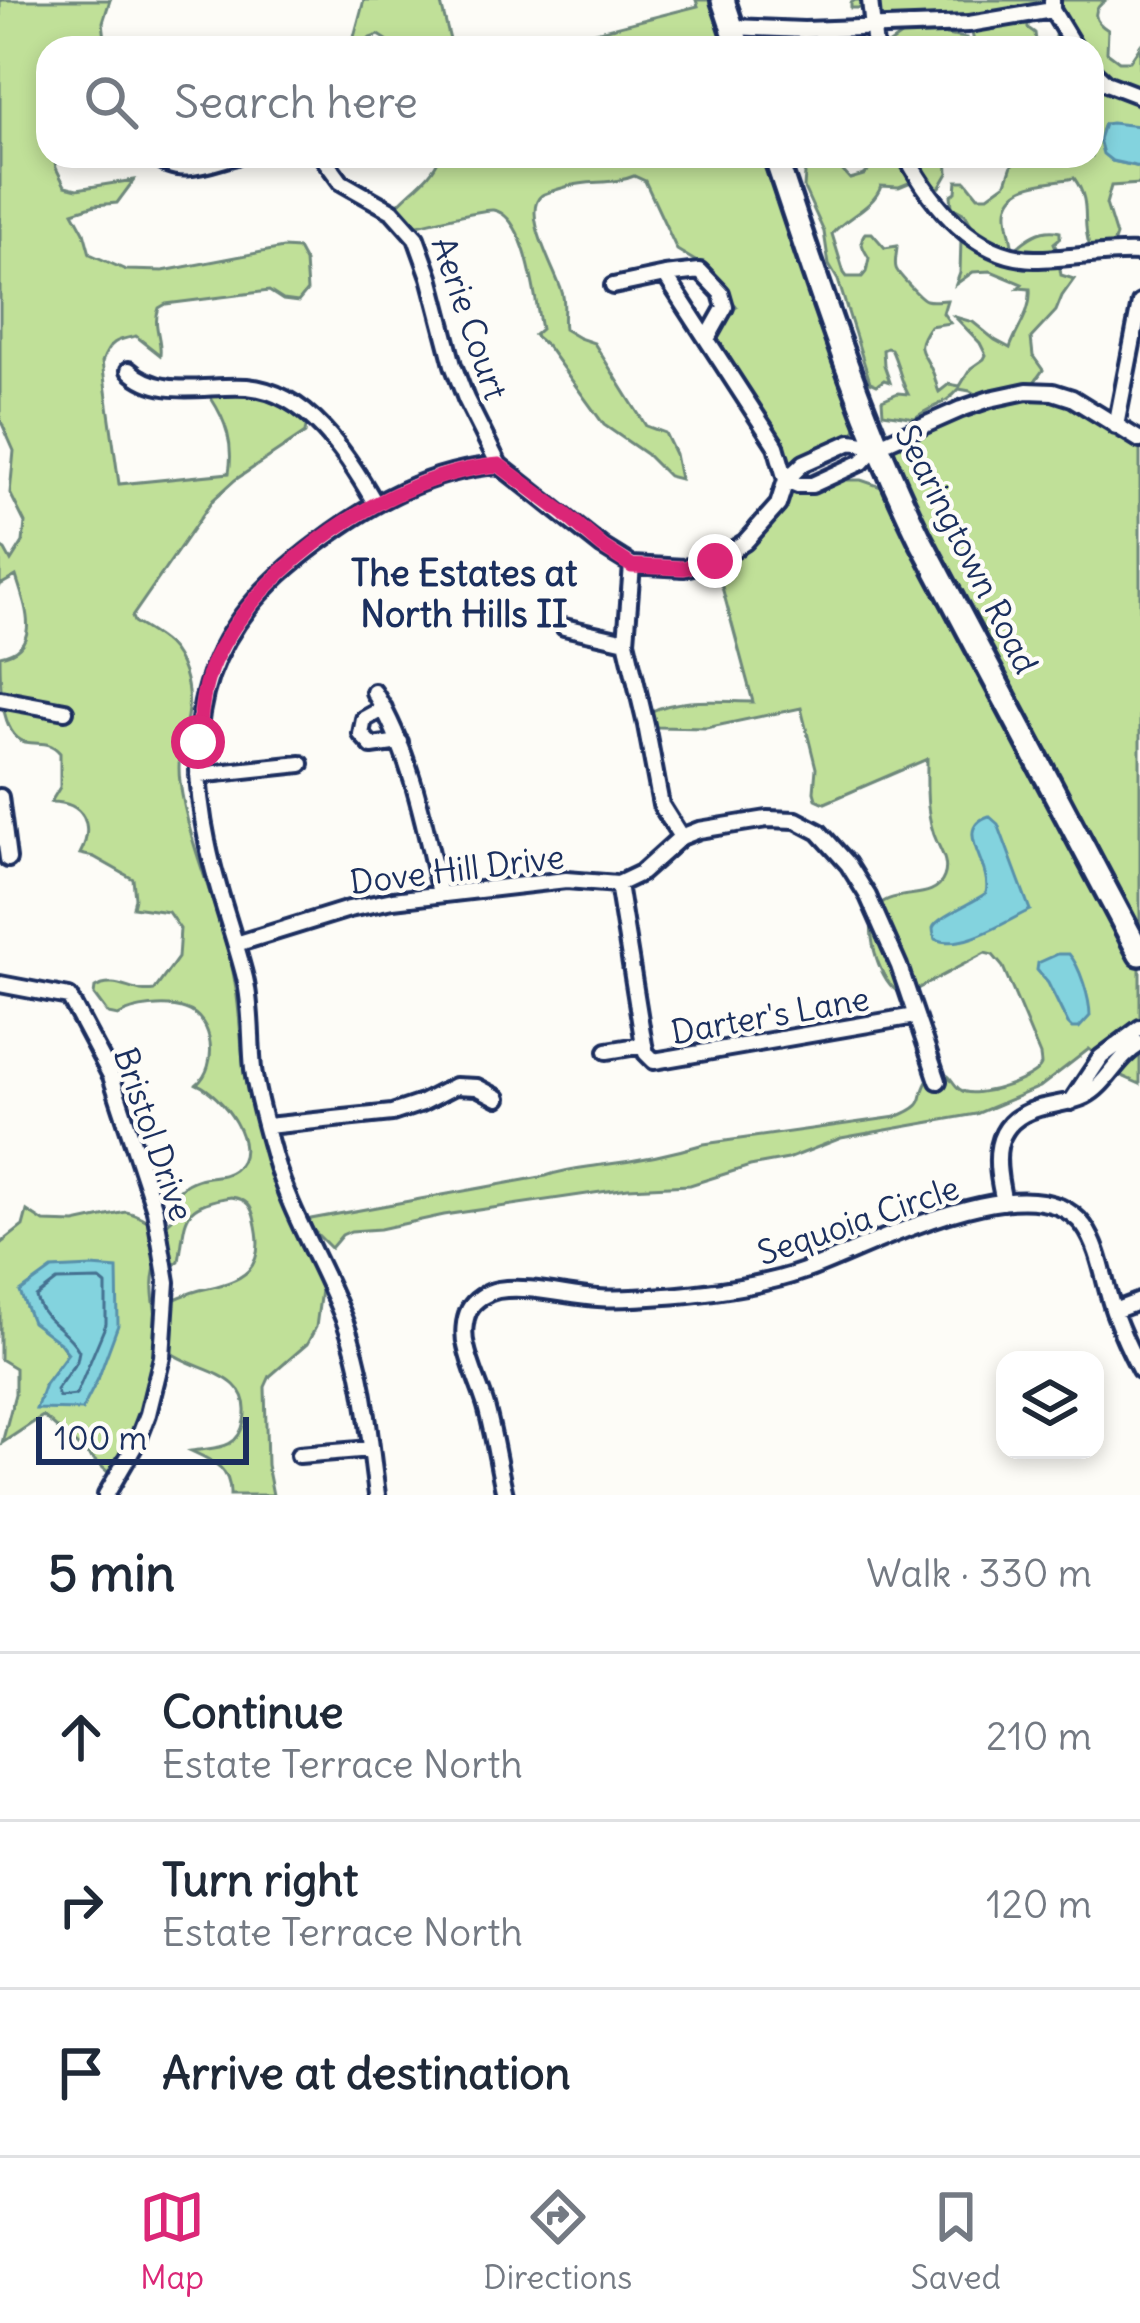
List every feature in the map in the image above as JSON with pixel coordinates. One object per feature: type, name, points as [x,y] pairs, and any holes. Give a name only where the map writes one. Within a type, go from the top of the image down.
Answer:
[{"type":"main road","points":[[723,0],[734,36]]},
{"type":"main road","name":"Searingtown Road","points":[[780,168],[834,334],[877,446],[920,539],[1140,954]]},
{"type":"street","points":[[870,0],[873,36]]},
{"type":"street","points":[[752,36],[969,24],[1052,5],[1069,36]]},
{"type":"street","points":[[1104,81],[1140,96]]},
{"type":"street","name":"Aerie Court","points":[[331,168],[341,182],[392,211],[416,238],[453,365],[499,465]]},
{"type":"street","points":[[914,168],[947,215],[990,248],[1028,259],[1140,253]]},
{"type":"street","points":[[613,286],[700,271],[721,293],[725,307],[706,339]]},
{"type":"street","points":[[665,275],[776,446],[786,479],[798,485],[812,485],[862,462],[877,446],[975,404],[1035,391],[1065,395],[1140,440]]},
{"type":"street","points":[[1116,425],[1140,303]]},
{"type":"street","points":[[129,370],[148,385],[249,387],[284,399],[314,419],[339,445],[375,503]]},
{"type":"street","points":[[377,1495],[354,1347],[283,1183],[258,1097],[247,990],[208,850],[198,775],[207,681],[231,631],[257,597],[299,557],[375,503],[440,475],[499,465],[632,566],[684,568],[715,561],[745,542],[778,505],[786,479],[804,464],[851,442],[877,446]]},
{"type":"street","points":[[632,566],[626,641],[661,805],[681,837]]},
{"type":"street","points":[[564,627],[626,641]]},
{"type":"street","points":[[374,692],[400,742],[440,894]]},
{"type":"street","points":[[0,699],[65,712]]},
{"type":"street","points":[[384,708],[364,718],[361,734],[372,746],[400,742]]},
{"type":"street","points":[[198,775],[301,764]]},
{"type":"street","points":[[0,797],[8,859]]},
{"type":"street","points":[[607,1051],[644,1046],[618,884],[655,863],[681,837],[699,830],[767,819],[796,820],[819,832],[868,896],[938,1081]]},
{"type":"street","name":"Dove Hill Drive","points":[[236,944],[349,909],[440,894],[566,880],[618,884]]},
{"type":"street","name":"Bristol Drive","points":[[0,984],[68,998],[111,1076],[155,1210],[166,1282],[162,1357],[138,1440],[106,1495]]},
{"type":"street","name":"Darter's Lane","points":[[644,1046],[649,1058],[658,1062],[915,1016]]},
{"type":"street","points":[[1071,1102],[1101,1057],[1140,1028]]},
{"type":"street","points":[[1004,1202],[996,1163],[1005,1132],[1035,1109],[1071,1102],[1095,1090],[1123,1055],[1140,1044]]},
{"type":"street","points":[[267,1126],[392,1113],[455,1086],[476,1087],[498,1098]]},
{"type":"street","name":"Sequoia Circle","points":[[505,1495],[491,1425],[465,1343],[470,1309],[488,1293],[510,1289],[603,1299],[707,1292],[807,1270],[911,1226],[1004,1202],[1032,1200],[1052,1203],[1082,1223],[1140,1370]]},
{"type":"street","points":[[1114,1311],[1140,1301]]},
{"type":"street","points":[[298,1455],[371,1449]]},
{"type":"green space","points":[[0,0],[110,0],[103,22],[105,36],[36,36],[36,168],[56,168],[65,186],[77,189],[134,180],[117,203],[73,212],[90,254],[126,270],[163,271],[283,248],[298,249],[305,262],[307,291],[298,302],[269,291],[166,304],[157,314],[160,355],[136,336],[115,343],[102,362],[119,484],[229,473],[229,443],[213,393],[263,390],[307,420],[305,433],[213,500],[132,617],[170,648],[184,673],[188,702],[180,782],[232,967],[245,1080],[321,1290],[316,1327],[307,1344],[270,1376],[265,1387],[267,1465],[273,1495],[230,1495],[224,1472],[191,1451],[217,1448],[237,1438],[245,1405],[240,1392],[220,1375],[167,1350],[148,1414],[116,1479],[43,1416],[2,1443],[15,1394],[15,1368],[0,1359],[0,1244],[23,1226],[27,1211],[44,1222],[75,1223],[126,1212],[162,1228],[172,1219],[180,1189],[234,1170],[244,1148],[227,1110],[197,1084],[208,1066],[210,1044],[195,1014],[160,1006],[118,1016],[108,1014],[94,995],[95,988],[110,984],[154,991],[178,958],[180,929],[168,912],[133,907],[133,879],[80,854],[86,834],[84,817],[72,806],[51,802],[60,787],[60,753],[17,737],[6,719],[0,656],[22,644],[28,624],[16,576],[0,585],[0,547],[11,561],[23,542],[25,523],[10,493],[14,451],[0,419]],"holes":[[[231,1197],[245,1202],[258,1238],[258,1252],[248,1271],[155,1309],[158,1259],[169,1269],[179,1261],[188,1216],[214,1200]],[[60,1343],[106,1354],[98,1379],[45,1384],[68,1354]]]},
{"type":"green space","points":[[364,0],[440,0],[449,36],[379,35],[354,36]]},
{"type":"green space","points":[[696,0],[723,0],[735,36],[580,36],[698,6]]},
{"type":"green space","points":[[1106,0],[1096,15],[1108,30],[1107,52],[1119,61],[1130,61],[1140,46],[1140,126],[1104,124],[1104,36],[1056,36],[1058,6],[1028,24],[1035,36],[973,36],[969,18],[950,16],[939,25],[953,36],[901,36],[868,8],[851,8],[851,3]]},
{"type":"green space","points":[[1104,147],[1112,161],[1140,167],[1140,184],[1111,186],[1106,204],[1116,236],[1112,247],[1102,251],[1090,247],[1085,204],[1074,178],[1023,188],[1010,201],[1007,216],[1013,251],[1040,233],[1060,232],[1054,243],[1066,251],[1061,275],[1074,279],[1056,311],[1031,338],[1033,356],[1043,370],[1032,385],[1140,440],[1140,1084],[1089,1049],[1040,1087],[976,1114],[841,1138],[788,1159],[690,1185],[628,1188],[351,1231],[331,1248],[306,1223],[704,1144],[896,1117],[919,1103],[931,1076],[948,1076],[961,1090],[978,1092],[1017,1082],[1041,1065],[1003,967],[993,955],[985,953],[904,993],[890,985],[878,963],[872,925],[878,906],[895,897],[932,890],[945,872],[929,811],[927,759],[825,803],[814,792],[816,768],[801,708],[706,728],[657,727],[649,719],[650,712],[674,704],[753,702],[715,561],[778,505],[786,480],[716,341],[722,321],[737,307],[712,271],[677,250],[645,181],[634,176],[559,189],[542,195],[535,214],[563,297],[564,329],[594,343],[646,426],[665,433],[680,479],[668,476],[604,425],[534,335],[541,329],[528,261],[505,215],[487,210],[409,227],[392,211],[433,168],[779,168],[856,408],[851,442],[787,480],[861,480],[887,489],[877,446],[985,400],[959,389],[915,418],[883,413],[882,400],[908,394],[891,349],[883,350],[890,382],[870,382],[829,265],[824,232],[804,188],[803,168],[840,168],[850,179],[872,168],[948,168],[940,187],[924,189],[911,175],[909,183],[899,187],[881,186],[872,200],[832,234],[847,277],[862,277],[866,272],[869,258],[862,239],[865,233],[872,233],[885,248],[897,246],[896,268],[919,295],[929,301],[947,300],[943,313],[950,323],[930,326],[921,346],[939,392],[949,384],[960,386],[986,355],[955,317],[973,322],[1010,348],[1026,312],[1030,289],[1018,288],[1022,284],[991,271],[973,272],[956,284],[961,239],[997,256],[965,214],[952,207],[957,181],[966,181],[978,196],[988,196],[1006,183],[1011,168],[1104,168]]},
{"type":"water","points":[[1104,124],[1140,126],[1140,167],[1104,155]]},
{"type":"water","points":[[989,816],[998,824],[1030,910],[971,938],[935,939],[935,924],[986,893],[973,829]]},
{"type":"water","points":[[1058,954],[1073,959],[1086,992],[1090,1016],[1079,1028],[1068,1024],[1037,970],[1038,963]]},
{"type":"water","points":[[52,1269],[117,1269],[118,1325],[98,1379],[82,1410],[36,1409],[45,1384],[68,1353],[32,1322],[20,1292]]},
{"type":"district","name":"The Estates at North Hills II","points":[[464,594]]},
{"type":"route","points":[[198,742],[210,671],[231,631],[257,597],[299,557],[375,503],[440,475],[499,465],[632,566],[684,568],[715,561]]}]
